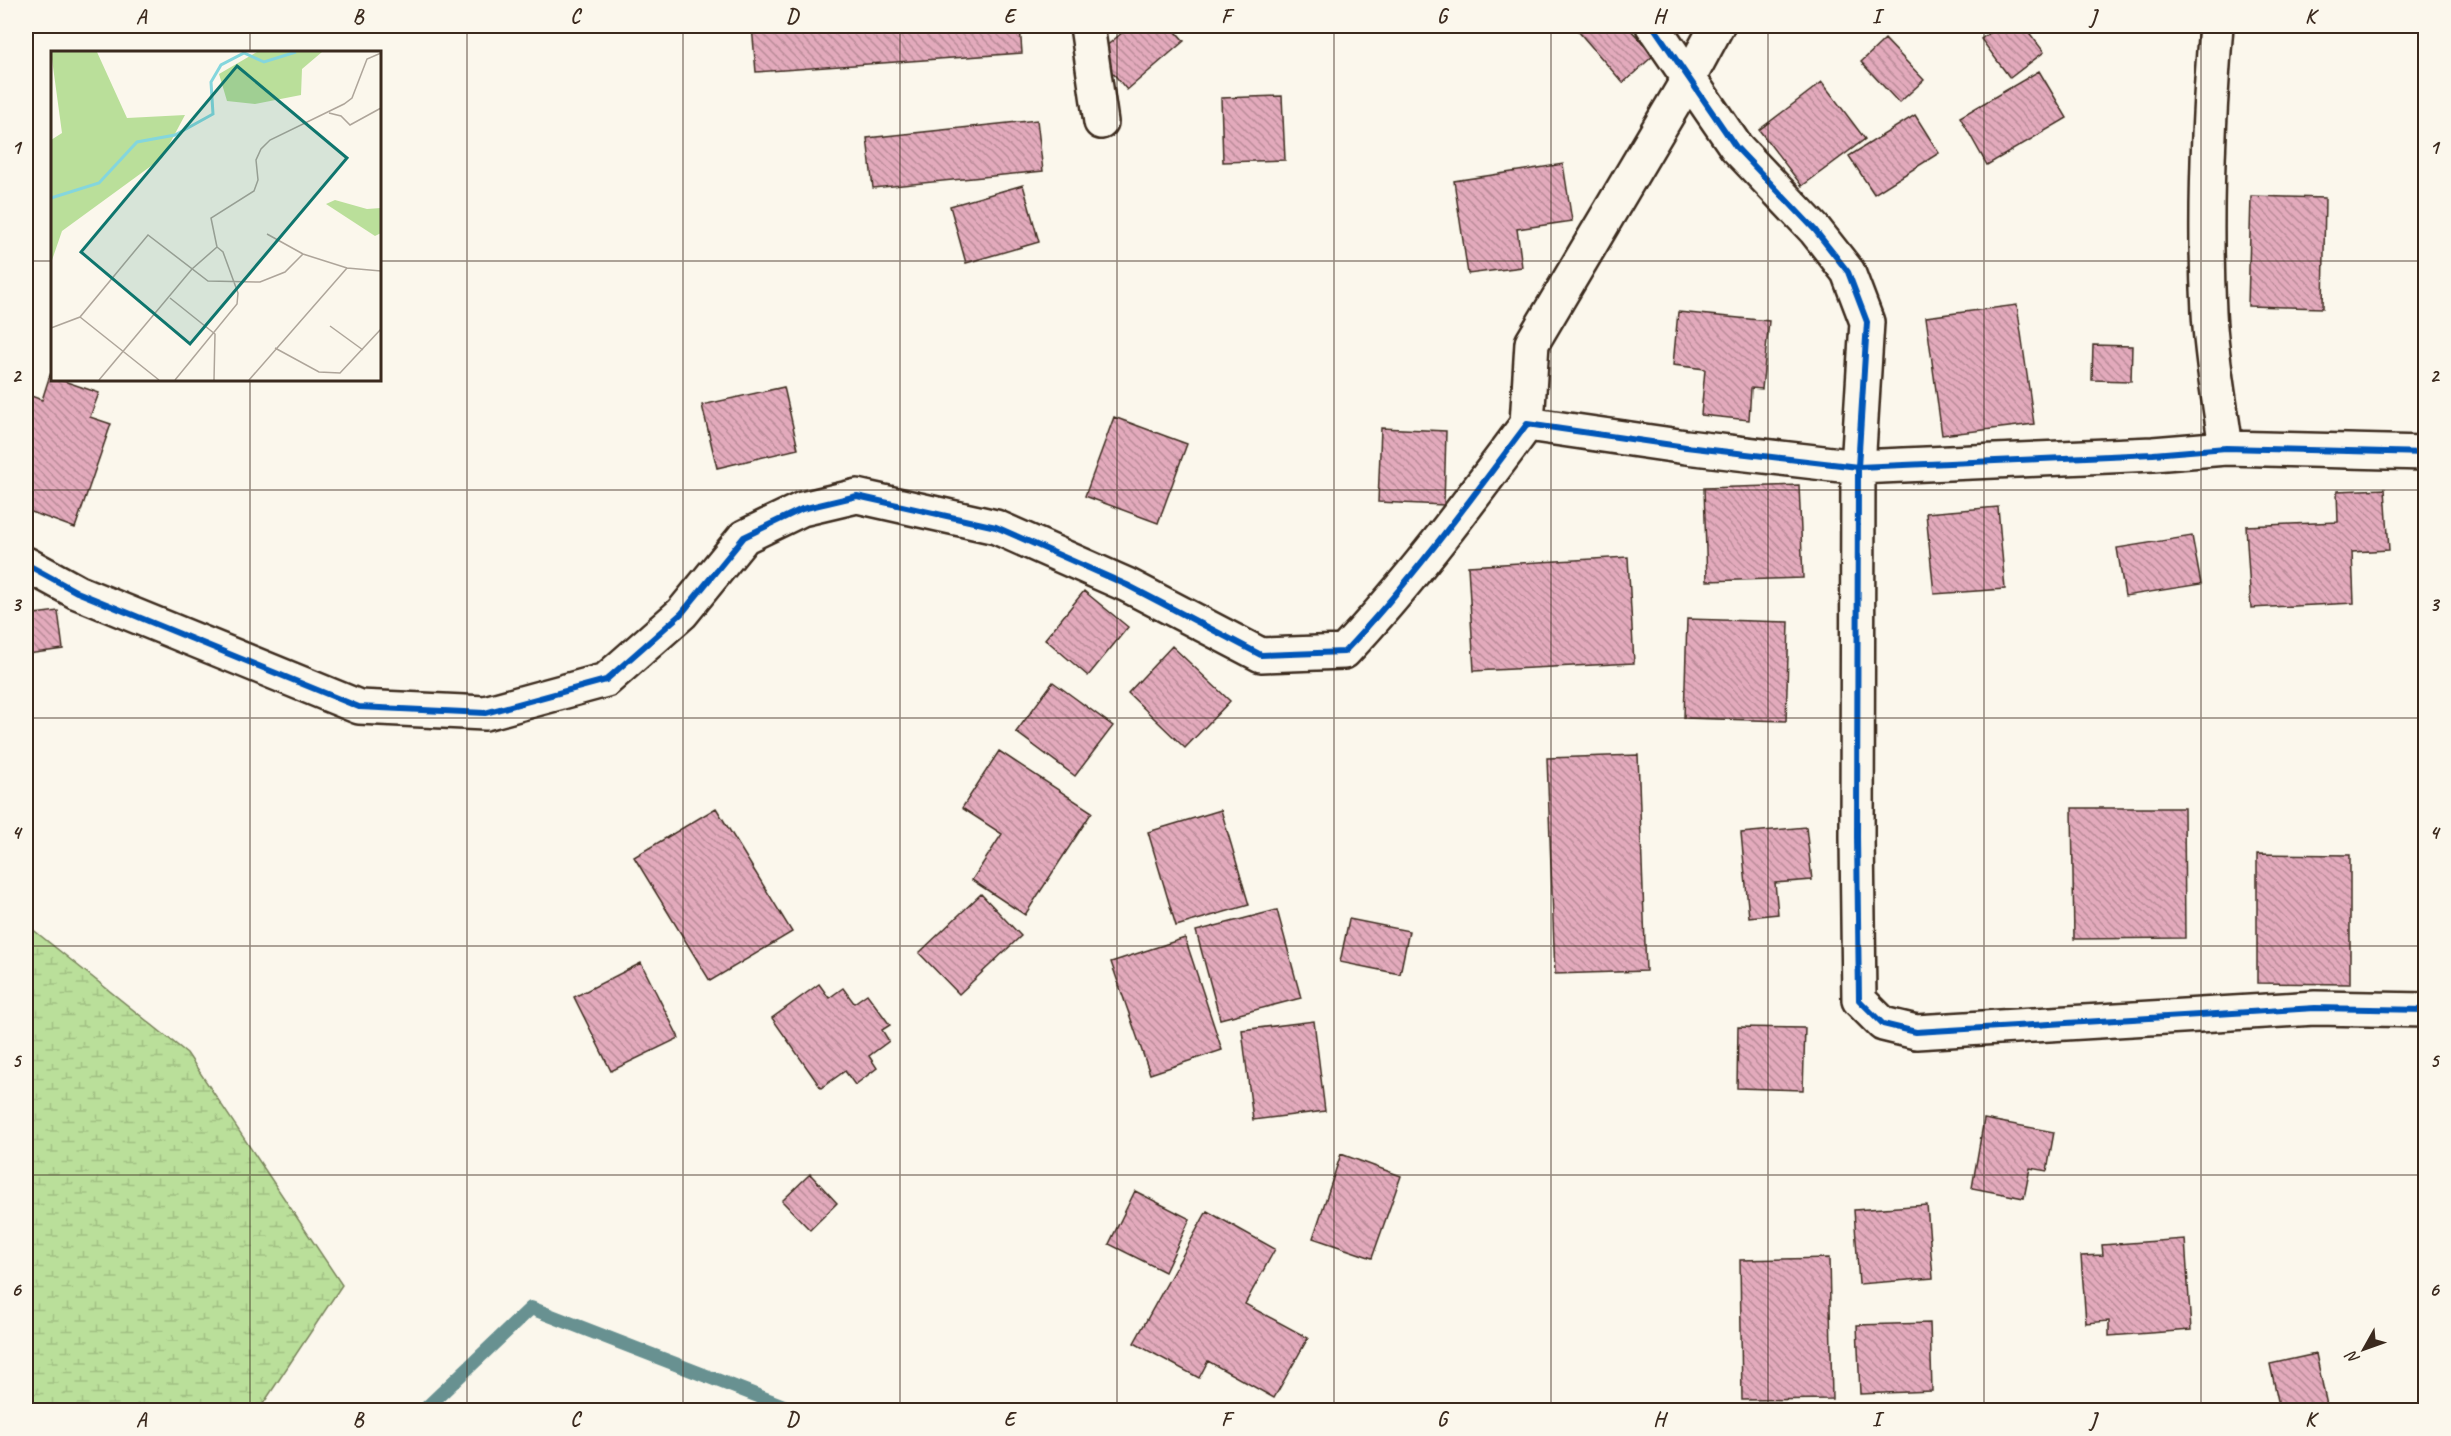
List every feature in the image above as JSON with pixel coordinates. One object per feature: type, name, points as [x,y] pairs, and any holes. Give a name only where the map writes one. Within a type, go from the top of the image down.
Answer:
[{"type":"street","points":[[1087,26],[1101,122]]},
{"type":"street","points":[[1653,26],[1736,147],[1815,230],[1848,272],[1867,322],[1858,467],[1859,1000],[1883,1024],[1916,1032],[2315,1008],[2426,1010]]},
{"type":"street","points":[[26,564],[77,592],[359,707],[485,713],[606,680],[682,613],[744,537],[802,509],[857,496],[996,527],[1127,585],[1261,655],[1344,652],[1383,611],[1527,424],[1532,343],[1689,78],[1717,26]]},
{"type":"street","points":[[2216,26],[2207,140],[2205,217],[2209,315],[2226,448]]},
{"type":"street","points":[[1527,424],[1686,447],[1858,467],[2153,454],[2226,448],[2426,453]]},
{"type":"green space","points":[[26,924],[187,1053],[342,1285],[259,1410],[26,1410]]},
{"type":"building","points":[[752,26],[1020,26],[1022,53],[756,72]]},
{"type":"building","points":[[1130,26],[1171,26],[1184,41],[1127,90],[1097,54]]},
{"type":"building","points":[[1584,26],[1627,26],[1654,55],[1623,83],[1578,31]]},
{"type":"building","points":[[1999,26],[2024,26],[2044,52],[2010,78],[1981,39]]},
{"type":"building","points":[[1885,39],[1924,80],[1899,103],[1861,62]]},
{"type":"building","points":[[2039,71],[2067,118],[1987,165],[1960,117]]},
{"type":"building","points":[[1822,82],[1865,139],[1802,186],[1759,130]]},
{"type":"building","points":[[1282,96],[1285,160],[1223,162],[1221,98]]},
{"type":"building","points":[[1915,115],[1939,153],[1874,194],[1849,156]]},
{"type":"building","points":[[1037,120],[1043,171],[873,188],[867,138]]},
{"type":"building","points":[[1563,164],[1572,221],[1517,229],[1522,267],[1468,274],[1454,181]]},
{"type":"building","points":[[1023,185],[1039,242],[966,263],[950,206]]},
{"type":"building","points":[[2251,196],[2325,198],[2323,308],[2248,306]]},
{"type":"building","points":[[2017,305],[2034,424],[1942,435],[1926,317]]},
{"type":"building","points":[[1678,312],[1769,321],[1762,389],[1751,388],[1749,420],[1701,415],[1705,369],[1673,365]]},
{"type":"building","points":[[2093,345],[2132,346],[2131,381],[2092,380]]},
{"type":"building","points":[[50,375],[51,381],[64,381],[99,393],[90,417],[111,424],[75,528],[26,510],[26,394],[42,400]]},
{"type":"building","points":[[784,387],[798,449],[717,468],[702,405]]},
{"type":"building","points":[[1114,417],[1187,444],[1158,523],[1085,496]]},
{"type":"building","points":[[1381,428],[1446,431],[1444,505],[1378,502]]},
{"type":"building","points":[[1799,485],[1803,578],[1707,581],[1704,488]]},
{"type":"building","points":[[2385,489],[2389,550],[2352,552],[2354,603],[2251,608],[2246,526],[2338,522],[2337,491]]},
{"type":"building","points":[[1998,507],[2005,589],[1934,594],[1926,513]]},
{"type":"building","points":[[2192,536],[2201,584],[2125,596],[2117,548]]},
{"type":"building","points":[[1628,557],[1634,663],[1474,671],[1468,566]]},
{"type":"building","points":[[1084,591],[1128,627],[1088,676],[1045,639]]},
{"type":"building","points":[[58,611],[63,649],[28,654],[26,615]]},
{"type":"building","points":[[1687,619],[1789,622],[1786,721],[1684,718]]},
{"type":"building","points":[[1172,646],[1230,701],[1185,748],[1128,693]]},
{"type":"building","points":[[1053,682],[1113,726],[1075,776],[1016,732]]},
{"type":"building","points":[[999,751],[1092,812],[1025,915],[972,880],[1002,834],[962,808]]},
{"type":"building","points":[[1638,755],[1646,971],[1555,974],[1547,758]]},
{"type":"building","points":[[716,808],[792,932],[710,981],[634,857]]},
{"type":"building","points":[[2072,808],[2184,808],[2185,938],[2074,939]]},
{"type":"building","points":[[1221,810],[1249,905],[1176,926],[1148,832]]},
{"type":"building","points":[[1806,827],[1812,880],[1775,883],[1778,914],[1749,917],[1741,833]]},
{"type":"building","points":[[2257,854],[2350,855],[2350,984],[2257,983]]},
{"type":"building","points":[[981,894],[1021,936],[959,994],[919,953]]},
{"type":"building","points":[[1277,910],[1301,998],[1220,1019],[1196,931]]},
{"type":"building","points":[[1349,919],[1409,931],[1400,974],[1340,962]]},
{"type":"building","points":[[1185,938],[1222,1050],[1150,1074],[1111,962]]},
{"type":"building","points":[[641,963],[679,1038],[611,1071],[574,997]]},
{"type":"building","points":[[819,984],[829,998],[843,988],[854,1003],[867,994],[890,1025],[882,1030],[889,1041],[869,1056],[877,1068],[855,1085],[845,1071],[821,1088],[772,1018]]},
{"type":"building","points":[[1314,1021],[1325,1111],[1253,1120],[1242,1030]]},
{"type":"building","points":[[1738,1027],[1805,1028],[1803,1090],[1737,1088]]},
{"type":"building","points":[[1984,1119],[2054,1132],[2047,1171],[2030,1168],[2024,1198],[1972,1188]]},
{"type":"building","points":[[1341,1154],[1401,1176],[1372,1258],[1313,1238]]},
{"type":"building","points":[[810,1174],[837,1203],[810,1230],[782,1201]]},
{"type":"building","points":[[1135,1191],[1190,1219],[1165,1272],[1109,1244]]},
{"type":"building","points":[[1927,1205],[1933,1278],[1859,1284],[1854,1210]]},
{"type":"building","points":[[1207,1211],[1275,1249],[1245,1304],[1308,1338],[1274,1398],[1208,1361],[1199,1378],[1134,1343]]},
{"type":"building","points":[[2185,1239],[2191,1330],[2109,1336],[2109,1321],[2086,1323],[2081,1256],[2103,1255],[2102,1245]]},
{"type":"building","points":[[1829,1258],[1832,1399],[1742,1400],[1740,1260]]},
{"type":"building","points":[[1930,1323],[1932,1391],[1860,1394],[1857,1325]]},
{"type":"building","points":[[2316,1354],[2328,1410],[2280,1410],[2270,1364]]},
{"type":"waterway","points":[[424,1410],[531,1308],[794,1410]]},
{"type":"cycle path","points":[[1653,26],[1736,147],[1815,230],[1848,272],[1867,322],[1858,467],[1859,1000],[1883,1024],[1916,1032],[2315,1008],[2426,1010]]},
{"type":"cycle path","points":[[26,564],[77,592],[359,707],[485,713],[606,680],[682,613],[744,537],[802,509],[857,496],[996,527],[1127,585],[1261,655],[1344,652],[1416,569],[1527,424],[1686,447],[1858,467],[2153,454],[2226,448],[2426,453]]}]
